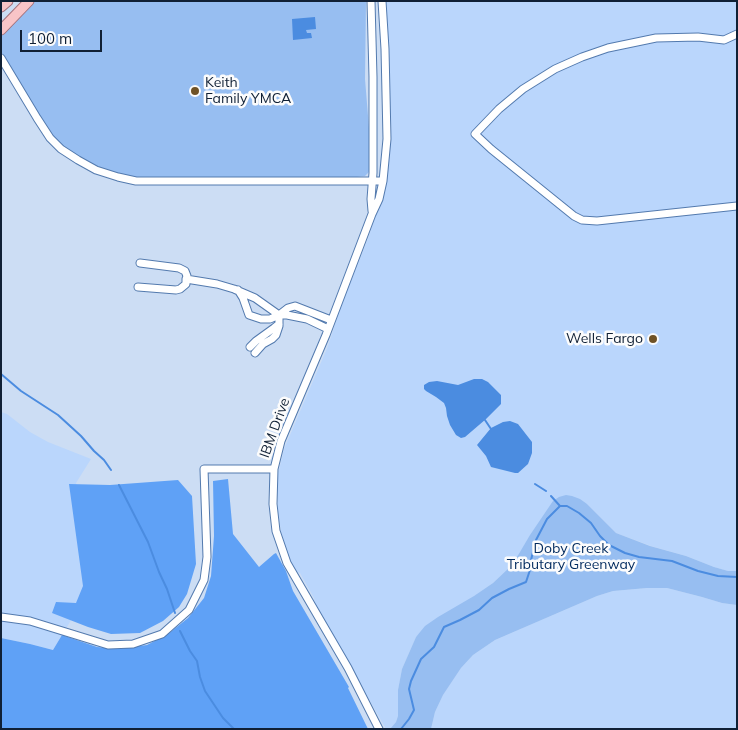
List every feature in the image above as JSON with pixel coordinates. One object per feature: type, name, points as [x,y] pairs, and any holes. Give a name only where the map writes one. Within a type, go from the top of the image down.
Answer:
[{"type":"main road","points":[[1,8],[8,1]]},
{"type":"main road","points":[[1,30],[29,1]]},
{"type":"street","name":"IBM Drive","points":[[371,1],[373,77],[372,214]]},
{"type":"street","name":"IBM Drive","points":[[379,729],[348,668],[293,575],[284,556],[274,521],[273,504],[274,469],[281,441],[328,329],[378,199],[383,180],[386,156],[386,130],[382,1]]},
{"type":"street","points":[[737,34],[724,40],[698,37],[656,38],[622,45],[573,60],[535,81],[514,96],[475,134],[574,216],[582,220],[598,221],[737,206]]},
{"type":"street","points":[[1,58],[50,138],[61,149],[96,170],[136,181],[156,182],[383,180]]},
{"type":"street","points":[[138,287],[180,289],[186,284],[187,276],[185,271],[179,268],[140,263]]},
{"type":"street","points":[[186,279],[217,284],[238,290],[255,298],[279,319]]},
{"type":"street","points":[[238,290],[250,315],[261,319],[279,319],[287,315],[307,319],[328,329]]},
{"type":"street","points":[[253,350],[264,340],[272,339],[276,336],[279,319],[288,308],[295,306],[331,320]]},
{"type":"street","points":[[1,617],[30,621],[108,645],[133,644],[162,634],[189,610],[204,580],[207,557],[204,469],[274,469]]},
{"type":"shaded area","points":[[386,1],[737,1],[737,571],[728,571],[714,567],[616,533],[587,504],[520,552],[511,566],[493,583],[416,637],[402,669],[398,690],[398,716],[390,729],[386,729],[316,607],[314,598],[300,573],[295,572],[282,537],[278,513],[278,474],[284,449],[328,346],[341,306],[369,236],[383,189],[389,156]]},
{"type":"shaded area","points":[[315,17],[316,29],[306,30],[307,33],[311,33],[312,38],[293,40],[292,19]]},
{"type":"shaded area","points":[[474,379],[482,379],[488,382],[501,395],[501,404],[465,437],[461,438],[456,435],[450,425],[444,403],[426,391],[424,385],[437,381],[458,385]]},
{"type":"shaded area","points":[[1,412],[7,414],[30,432],[48,442],[91,459],[76,483],[90,589],[53,650],[1,638]]},
{"type":"shaded area","points":[[510,421],[518,424],[532,442],[532,453],[528,464],[518,473],[491,467],[486,456],[477,445],[491,428]]},
{"type":"shaded area","points":[[228,479],[233,534],[259,567],[276,553],[286,571],[293,591],[349,687],[368,729],[1,729],[1,638],[53,650],[62,635],[97,647],[118,649],[147,645],[168,634],[188,618],[204,598],[211,576],[214,536],[213,481]]},
{"type":"shaded area","points":[[178,480],[192,496],[196,564],[187,594],[179,607],[163,621],[140,633],[111,634],[52,613],[56,602],[76,603],[83,586],[69,484],[110,485]]},
{"type":"shaded area","points":[[667,588],[722,603],[737,605],[737,729],[431,729],[435,712],[443,695],[461,668],[473,655],[495,640],[597,596],[613,591]]},
{"type":"green space","name":"Keith Family YMCA","points":[[34,1],[366,1],[365,79],[369,128],[369,172],[365,176],[357,177],[240,179],[138,178],[102,170],[69,153],[51,135],[1,55],[1,36]]},
{"type":"green space","name":"Doby Creek Tributary Greenway","points":[[566,495],[580,499],[587,504],[616,533],[714,567],[728,571],[737,571],[737,605],[722,603],[667,588],[613,591],[597,596],[495,640],[473,655],[461,668],[443,695],[435,712],[431,729],[390,729],[398,716],[398,690],[402,669],[416,637],[425,626],[493,583],[511,566],[553,501]]},
{"type":"waterway","points":[[1,374],[21,391],[58,415],[81,436],[111,470]]},
{"type":"waterway","points":[[485,420],[491,429]]},
{"type":"waterway","points":[[535,484],[546,491]]},
{"type":"waterway","points":[[119,485],[148,542],[175,613]]},
{"type":"waterway","points":[[551,496],[560,506]]},
{"type":"waterway","points":[[401,729],[414,710],[409,689],[421,659],[434,647],[444,627],[479,610],[492,598],[526,582],[536,540],[547,519],[560,506],[567,506],[579,513],[591,523],[609,545],[625,553],[639,557],[672,561],[718,576],[737,577]]},
{"type":"waterway","points":[[180,631],[197,661],[205,691],[223,718],[234,729]]},
{"type":"place","name":"Keith Family YMCA","points":[[195,91]]},
{"type":"place","name":"Wells Fargo","points":[[653,339]]}]
